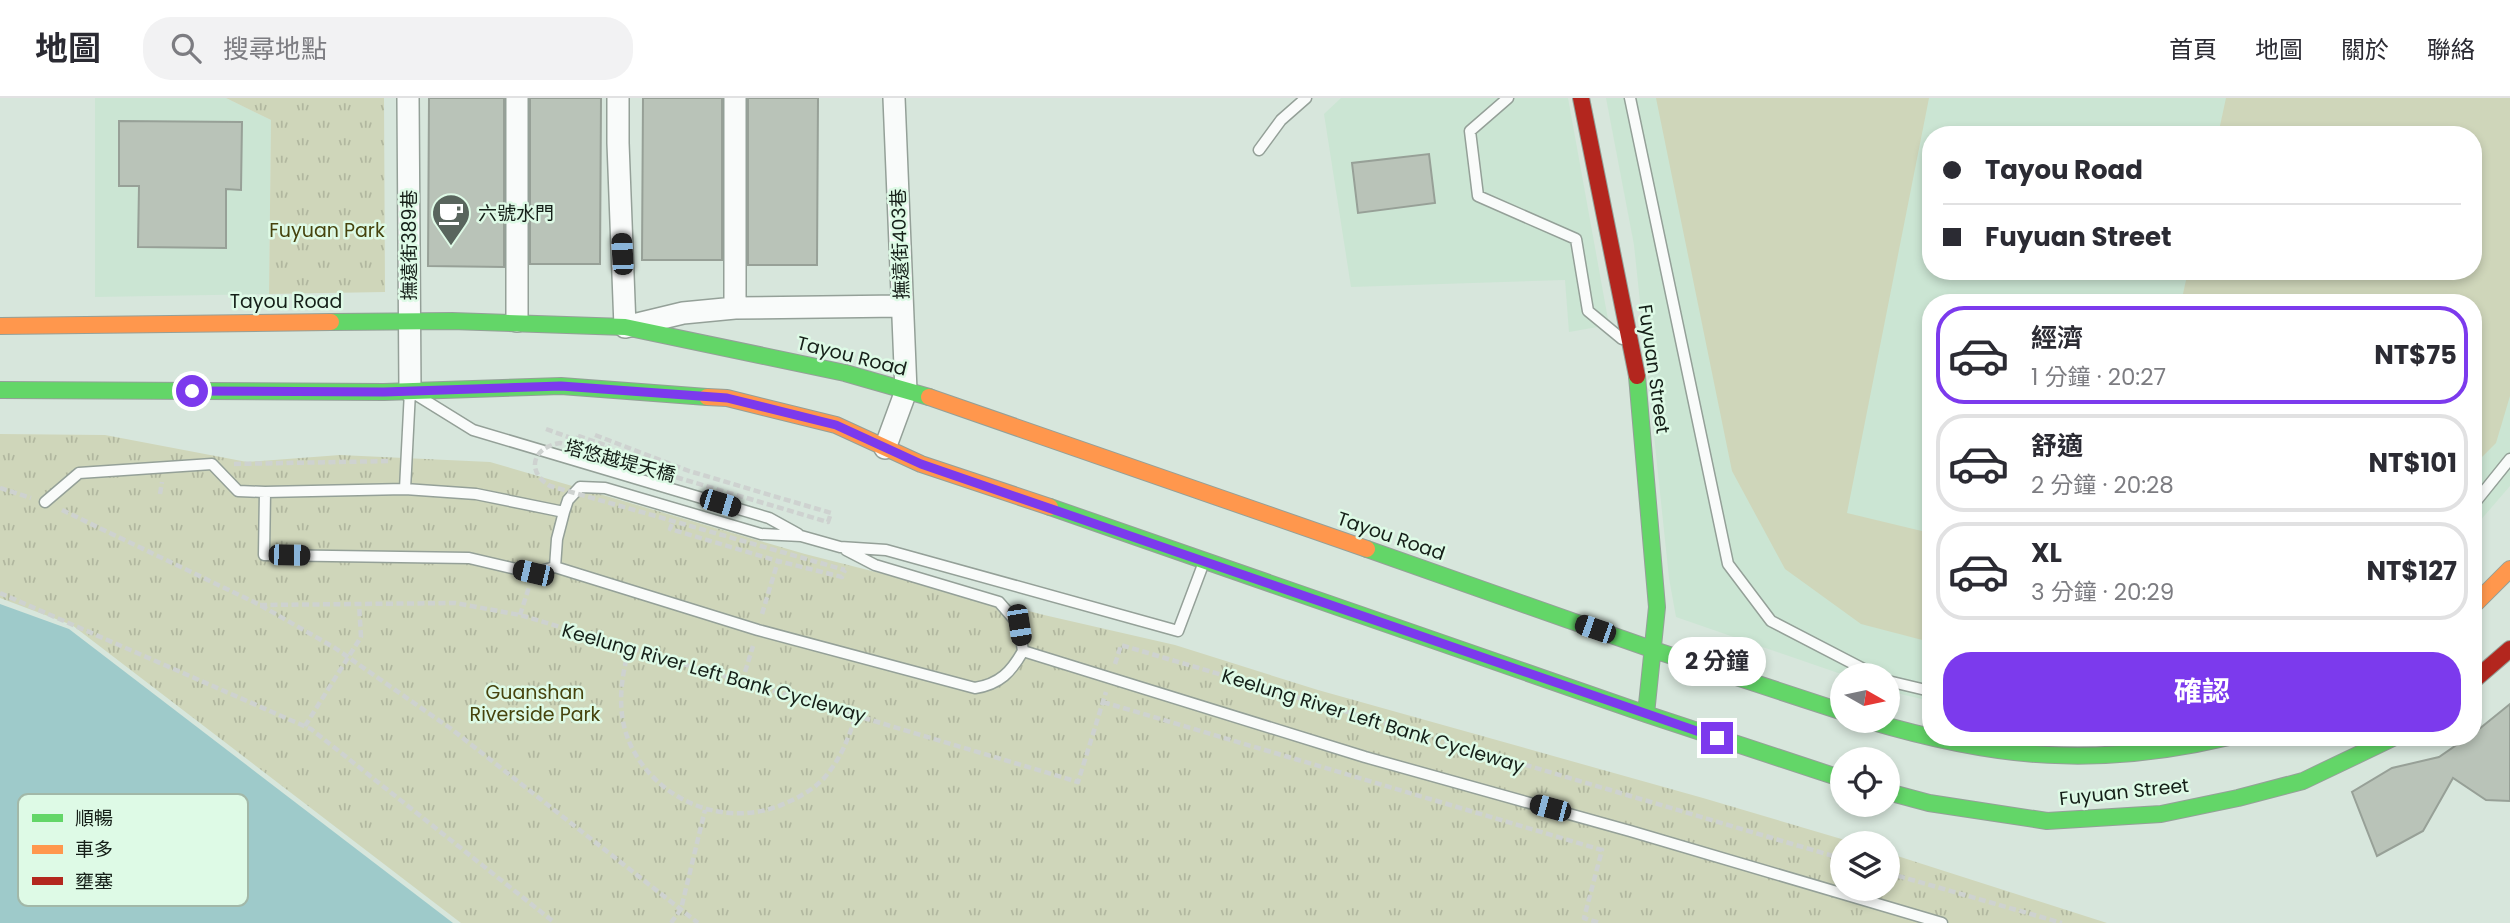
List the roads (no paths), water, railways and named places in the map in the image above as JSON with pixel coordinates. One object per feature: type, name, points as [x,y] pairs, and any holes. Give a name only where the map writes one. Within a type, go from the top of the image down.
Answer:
[{"type":"main road","name":"Fuyuan Street","points":[[1581,98],[1639,388],[1657,607],[1646,715]]},
{"type":"main road","name":"Tayou Road","points":[[0,326],[517,321],[625,327],[845,373],[949,402],[1654,650]]},
{"type":"main road","points":[[0,390],[410,391],[561,386],[727,398],[836,425],[921,464],[1205,560],[1646,715],[1830,775]]},
{"type":"main road","points":[[2482,597],[2510,569]]},
{"type":"main road","points":[[2482,673],[2510,649]]},
{"type":"main road","points":[[1654,650],[1830,708]]},
{"type":"main road","name":"Fuyuan Street","points":[[1900,731],[1922,736]]},
{"type":"main road","name":"Fuyuan Street","points":[[1963,746],[2054,757],[2135,755],[2191,746]]},
{"type":"main road","name":"Fuyuan Street","points":[[1900,795],[1929,803],[2047,821],[2161,814],[2303,781],[2376,746]]},
{"type":"street","name":"撫遠街389巷","points":[[408,98],[410,391]]},
{"type":"street","points":[[517,98],[517,321]]},
{"type":"street","points":[[618,98],[625,327],[683,313],[735,307],[901,306]]},
{"type":"street","points":[[735,98],[735,307]]},
{"type":"street","name":"撫遠街403巷","points":[[894,98],[906,391]]},
{"type":"street","points":[[885,448],[906,391]]},
{"type":"lane","points":[[1259,150],[1282,120],[1306,98]]},
{"type":"lane","points":[[1508,98],[1471,131],[1478,196],[1576,239],[1588,311],[1631,346]]},
{"type":"lane","points":[[1630,98],[1728,564],[1771,621],[1852,663]]},
{"type":"lane","points":[[405,489],[410,391],[473,430],[769,518],[801,536]]},
{"type":"lane","points":[[2482,494],[2510,460]]},
{"type":"lane","points":[[45,502],[79,473],[212,464],[238,491],[405,489],[476,494],[564,512]]},
{"type":"lane","points":[[265,492],[264,555],[469,558],[533,573],[555,567],[758,629],[975,688],[1001,680],[1014,667],[1023,651],[1019,625],[999,602],[875,565],[840,547],[801,536],[761,534],[605,488],[580,487],[568,500],[557,539],[555,567]]},
{"type":"lane","points":[[840,547],[886,550],[1178,631],[1205,560]]},
{"type":"lane","points":[[1023,651],[1365,757],[1630,831],[1942,923]]},
{"type":"lane","points":[[1900,684],[1922,689]]},
{"type":"water","points":[[0,604],[69,629],[453,923],[0,923]]},
{"type":"place","name":"六號水門","points":[[451,247]]},
{"type":"park label","name":"Fuyuan Park","points":[[327,230]]},
{"type":"park label","name":"Guanshan Riverside Park","points":[[535,703]]}]
